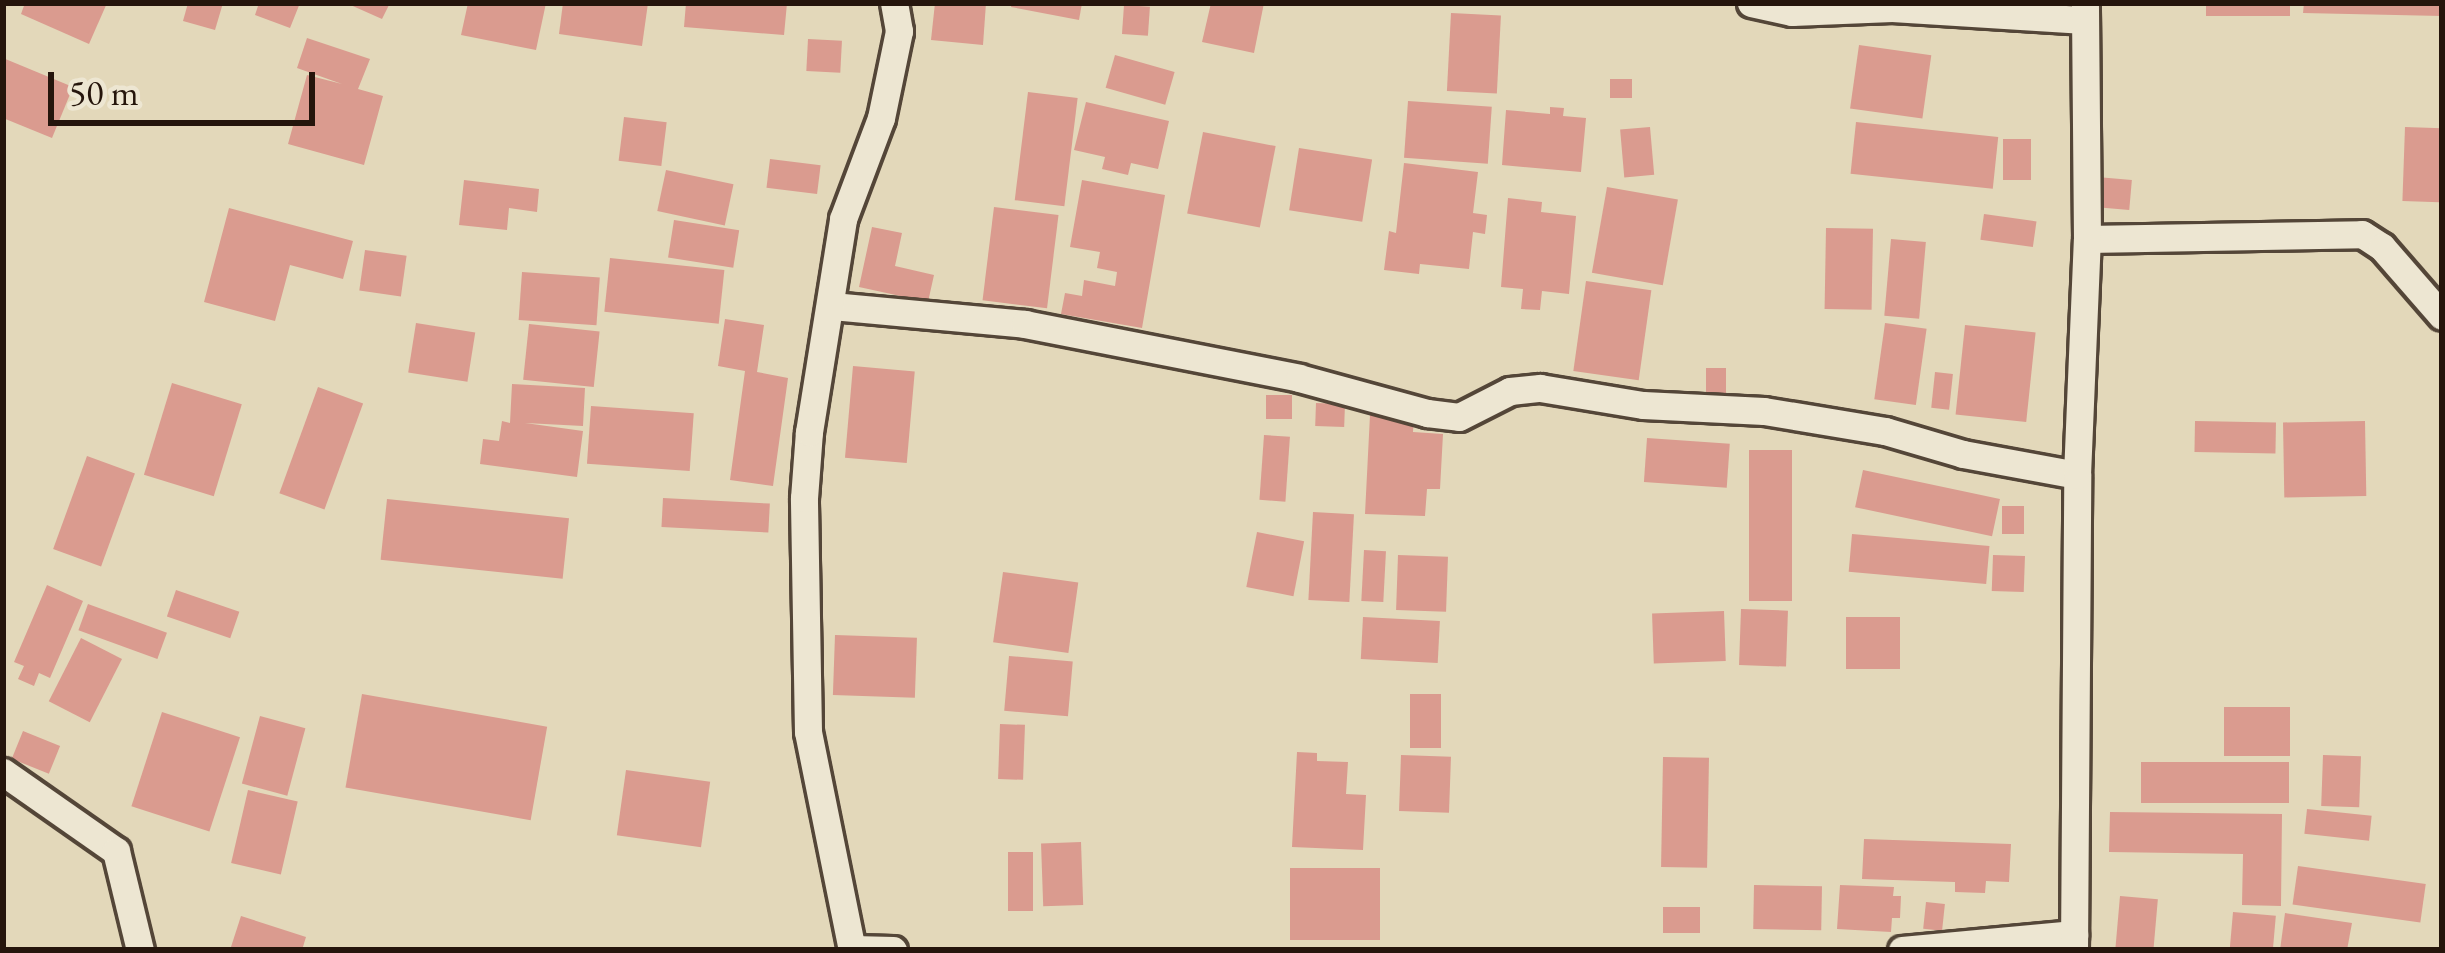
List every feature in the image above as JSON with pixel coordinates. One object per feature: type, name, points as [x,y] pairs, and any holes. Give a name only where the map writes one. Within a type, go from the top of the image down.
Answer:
[{"type":"street","points":[[893,950],[853,950],[820,814],[804,682],[809,432],[843,219],[881,118],[893,66],[899,31],[894,3]]},
{"type":"street","points":[[1751,3],[1792,12],[1892,8],[2085,11],[2087,239],[2077,475],[2074,942],[1902,950]]},
{"type":"street","points":[[2087,239],[2362,234],[2382,248],[2442,316]]},
{"type":"street","points":[[832,306],[1025,324],[1299,378],[1427,413],[1460,417],[1510,391],[1540,388],[1643,404],[1764,411],[1885,430],[1964,454],[2077,475]]},
{"type":"street","points":[[3,772],[116,850],[140,950]]},
{"type":"building","points":[[25,3],[107,3],[89,44],[21,14]]},
{"type":"building","points":[[188,3],[223,3],[215,30],[183,21]]},
{"type":"building","points":[[259,3],[300,3],[290,28],[255,15]]},
{"type":"building","points":[[346,3],[390,3],[382,19]]},
{"type":"building","points":[[468,3],[546,3],[536,50],[461,35]]},
{"type":"building","points":[[563,3],[648,3],[642,46],[559,34]]},
{"type":"building","points":[[686,3],[787,3],[784,35],[684,27]]},
{"type":"building","points":[[935,3],[986,3],[983,45],[931,40]]},
{"type":"building","points":[[1012,3],[1082,3],[1079,20],[1011,7]]},
{"type":"building","points":[[1211,3],[1264,3],[1254,53],[1202,42]]},
{"type":"building","points":[[2206,3],[2290,3],[2290,16],[2206,16]]},
{"type":"building","points":[[2304,3],[2442,3],[2442,16],[2303,13]]},
{"type":"building","points":[[1124,5],[1150,7],[1148,36],[1122,34]]},
{"type":"building","points":[[1451,13],[1501,16],[1497,94],[1447,91]]},
{"type":"building","points":[[307,38],[370,59],[358,89],[383,96],[364,165],[288,144],[307,75],[342,84],[297,68]]},
{"type":"building","points":[[808,39],[842,41],[840,73],[806,71]]},
{"type":"building","points":[[1859,45],[1931,55],[1922,119],[1850,108]]},
{"type":"building","points":[[1115,55],[1175,72],[1165,105],[1106,88]]},
{"type":"building","points":[[3,58],[73,87],[52,138],[3,118]]},
{"type":"building","points":[[1610,79],[1632,79],[1632,98],[1610,98]]},
{"type":"building","points":[[1028,92],[1078,98],[1064,206],[1015,200]]},
{"type":"building","points":[[1408,101],[1492,107],[1488,164],[1404,158]]},
{"type":"building","points":[[1086,102],[1169,121],[1158,169],[1131,163],[1128,175],[1102,169],[1105,157],[1074,150]]},
{"type":"building","points":[[1550,107],[1564,108],[1563,116],[1586,118],[1581,172],[1502,165],[1506,110],[1550,114]]},
{"type":"building","points":[[624,117],[667,122],[661,166],[619,161]]},
{"type":"building","points":[[1856,122],[1998,137],[1993,189],[1851,174]]},
{"type":"building","points":[[1650,127],[1654,175],[1624,177],[1620,130]]},
{"type":"building","points":[[2405,127],[2442,128],[2439,202],[2402,201]]},
{"type":"building","points":[[1203,132],[1276,146],[1260,228],[1187,213]]},
{"type":"building","points":[[2003,139],[2031,139],[2031,180],[2003,180]]},
{"type":"building","points":[[1299,148],[1372,160],[1362,222],[1289,210]]},
{"type":"building","points":[[770,159],[821,165],[817,194],[766,188]]},
{"type":"building","points":[[1404,163],[1478,172],[1473,213],[1487,215],[1485,234],[1473,232],[1469,269],[1420,264],[1419,274],[1384,270],[1389,231],[1396,233]]},
{"type":"building","points":[[666,170],[733,184],[725,225],[657,211]]},
{"type":"building","points":[[2097,177],[2132,180],[2129,210],[2094,207]]},
{"type":"building","points":[[464,180],[539,189],[537,212],[509,208],[507,230],[459,225]]},
{"type":"building","points":[[1082,180],[1165,195],[1142,328],[1061,314],[1065,293],[1082,296],[1084,280],[1115,286],[1117,272],[1097,268],[1100,252],[1070,247]]},
{"type":"building","points":[[1607,187],[1678,200],[1663,285],[1592,273]]},
{"type":"building","points":[[1508,198],[1542,202],[1541,212],[1576,216],[1569,294],[1542,291],[1540,310],[1521,309],[1523,289],[1501,287]]},
{"type":"building","points":[[994,207],[1059,215],[1047,308],[983,300]]},
{"type":"building","points":[[229,208],[353,241],[343,279],[290,265],[275,321],[204,302]]},
{"type":"building","points":[[1984,214],[2036,221],[2033,247],[1980,240]]},
{"type":"building","points":[[674,220],[739,230],[733,268],[668,258]]},
{"type":"building","points":[[872,227],[902,233],[895,266],[934,275],[928,302],[859,287]]},
{"type":"building","points":[[1826,228],[1873,229],[1872,310],[1825,309]]},
{"type":"building","points":[[1891,239],[1926,242],[1919,319],[1884,316]]},
{"type":"building","points":[[365,250],[407,256],[401,296],[359,291]]},
{"type":"building","points":[[610,258],[724,270],[719,324],[604,312]]},
{"type":"building","points":[[522,272],[600,277],[596,325],[519,320]]},
{"type":"building","points":[[1586,281],[1651,290],[1639,380],[1573,371]]},
{"type":"building","points":[[725,319],[764,325],[757,372],[788,378],[773,486],[730,480],[745,371],[718,366]]},
{"type":"building","points":[[416,323],[475,332],[467,382],[408,372]]},
{"type":"building","points":[[1885,323],[1927,329],[1916,405],[1874,399]]},
{"type":"building","points":[[529,324],[600,331],[594,387],[523,380]]},
{"type":"building","points":[[1965,325],[2036,332],[2026,422],[1956,415]]},
{"type":"building","points":[[853,366],[915,371],[907,463],[845,458]]},
{"type":"building","points":[[1706,368],[1726,368],[1726,397],[1706,397]]},
{"type":"building","points":[[1935,372],[1953,374],[1949,410],[1931,408]]},
{"type":"building","points":[[172,383],[242,404],[214,496],[144,475]]},
{"type":"building","points":[[512,384],[585,388],[583,426],[525,423],[583,431],[577,477],[480,464],[483,439],[499,441],[502,421],[510,423]]},
{"type":"building","points":[[318,387],[363,403],[324,510],[279,493]]},
{"type":"building","points":[[1266,395],[1292,395],[1292,419],[1266,419]]},
{"type":"building","points":[[1316,403],[1345,404],[1344,427],[1315,426]]},
{"type":"building","points":[[591,406],[694,413],[690,471],[587,464]]},
{"type":"building","points":[[1370,415],[1414,416],[1413,432],[1443,434],[1440,489],[1427,489],[1425,516],[1365,514]]},
{"type":"building","points":[[2195,421],[2276,422],[2275,453],[2194,452]]},
{"type":"building","points":[[2365,421],[2366,496],[2284,497],[2283,422]]},
{"type":"building","points":[[1264,435],[1290,437],[1285,502],[1259,500]]},
{"type":"building","points":[[1647,438],[1730,444],[1727,488],[1644,482]]},
{"type":"building","points":[[1749,450],[1792,450],[1792,601],[1749,601]]},
{"type":"building","points":[[87,456],[135,473],[101,566],[53,549]]},
{"type":"building","points":[[1863,470],[2000,499],[1992,536],[1855,507]]},
{"type":"building","points":[[663,498],[770,504],[768,533],[661,527]]},
{"type":"building","points":[[387,499],[569,518],[563,579],[381,560]]},
{"type":"building","points":[[2002,506],[2024,506],[2024,534],[2002,534]]},
{"type":"building","points":[[1313,512],[1354,514],[1349,602],[1308,600]]},
{"type":"building","points":[[1257,532],[1304,541],[1293,596],[1246,587]]},
{"type":"building","points":[[1852,534],[1989,546],[1986,584],[1849,572]]},
{"type":"building","points":[[1364,550],[1386,551],[1383,602],[1361,601]]},
{"type":"building","points":[[1398,555],[1448,557],[1446,612],[1396,610]]},
{"type":"building","points":[[1993,555],[2025,556],[2024,592],[1992,591]]},
{"type":"building","points":[[1003,572],[1078,583],[1068,653],[993,642]]},
{"type":"building","points":[[47,585],[83,601],[50,678],[39,673],[34,686],[18,679],[24,666],[14,662]]},
{"type":"building","points":[[176,590],[239,612],[230,638],[167,616]]},
{"type":"building","points":[[88,604],[167,633],[157,659],[78,630]]},
{"type":"building","points":[[1741,609],[1788,611],[1786,667],[1739,665]]},
{"type":"building","points":[[1724,611],[1726,661],[1654,663],[1652,614]]},
{"type":"building","points":[[1363,617],[1440,621],[1438,663],[1361,659]]},
{"type":"building","points":[[1846,617],[1900,617],[1900,669],[1846,669]]},
{"type":"building","points":[[835,635],[917,638],[915,698],[833,695]]},
{"type":"building","points":[[81,638],[122,659],[90,722],[49,701]]},
{"type":"building","points":[[1009,656],[1073,662],[1068,716],[1004,711]]},
{"type":"building","points":[[362,694],[547,727],[531,820],[346,788]]},
{"type":"building","points":[[1410,694],[1441,694],[1441,748],[1410,748]]},
{"type":"building","points":[[2224,707],[2290,707],[2290,756],[2224,756]]},
{"type":"building","points":[[162,712],[240,737],[209,831],[131,806]]},
{"type":"building","points":[[260,716],[305,728],[287,796],[242,784]]},
{"type":"building","points":[[1000,724],[1025,725],[1023,780],[998,779]]},
{"type":"building","points":[[23,731],[60,746],[49,774],[12,759]]},
{"type":"building","points":[[1297,752],[1317,753],[1317,761],[1348,762],[1346,794],[1366,795],[1363,850],[1292,847]]},
{"type":"building","points":[[1401,755],[1451,757],[1449,813],[1399,811]]},
{"type":"building","points":[[2323,755],[2361,756],[2359,807],[2321,806]]},
{"type":"building","points":[[1663,757],[1709,758],[1707,868],[1661,867]]},
{"type":"building","points":[[2141,762],[2289,762],[2289,803],[2141,803]]},
{"type":"building","points":[[626,770],[710,782],[701,847],[617,835]]},
{"type":"building","points":[[248,790],[298,801],[281,875],[231,863]]},
{"type":"building","points":[[2307,809],[2372,816],[2369,841],[2304,834]]},
{"type":"building","points":[[2110,812],[2282,814],[2281,906],[2242,905],[2243,854],[2109,852]]},
{"type":"building","points":[[1864,839],[2011,844],[2009,882],[1986,881],[1985,893],[1955,892],[1955,882],[1862,879]]},
{"type":"building","points":[[1081,842],[1083,905],[1043,906],[1041,843]]},
{"type":"building","points":[[1008,852],[1033,852],[1033,911],[1008,911]]},
{"type":"building","points":[[2298,866],[2426,884],[2420,923],[2293,905]]},
{"type":"building","points":[[1290,868],[1380,868],[1380,940],[1290,940]]},
{"type":"building","points":[[1754,885],[1822,886],[1821,930],[1753,929]]},
{"type":"building","points":[[1840,885],[1894,887],[1893,896],[1901,896],[1900,918],[1892,918],[1891,932],[1837,929]]},
{"type":"building","points":[[2120,896],[2158,899],[2153,950],[2115,950]]},
{"type":"building","points":[[1926,902],[1945,904],[1942,931],[1923,929]]},
{"type":"building","points":[[1663,907],[1700,907],[1700,933],[1663,933]]},
{"type":"building","points":[[2233,912],[2276,916],[2273,950],[2230,950]]},
{"type":"building","points":[[2285,913],[2352,923],[2347,950],[2280,950]]},
{"type":"building","points":[[241,916],[306,937],[302,950],[230,950]]}]
